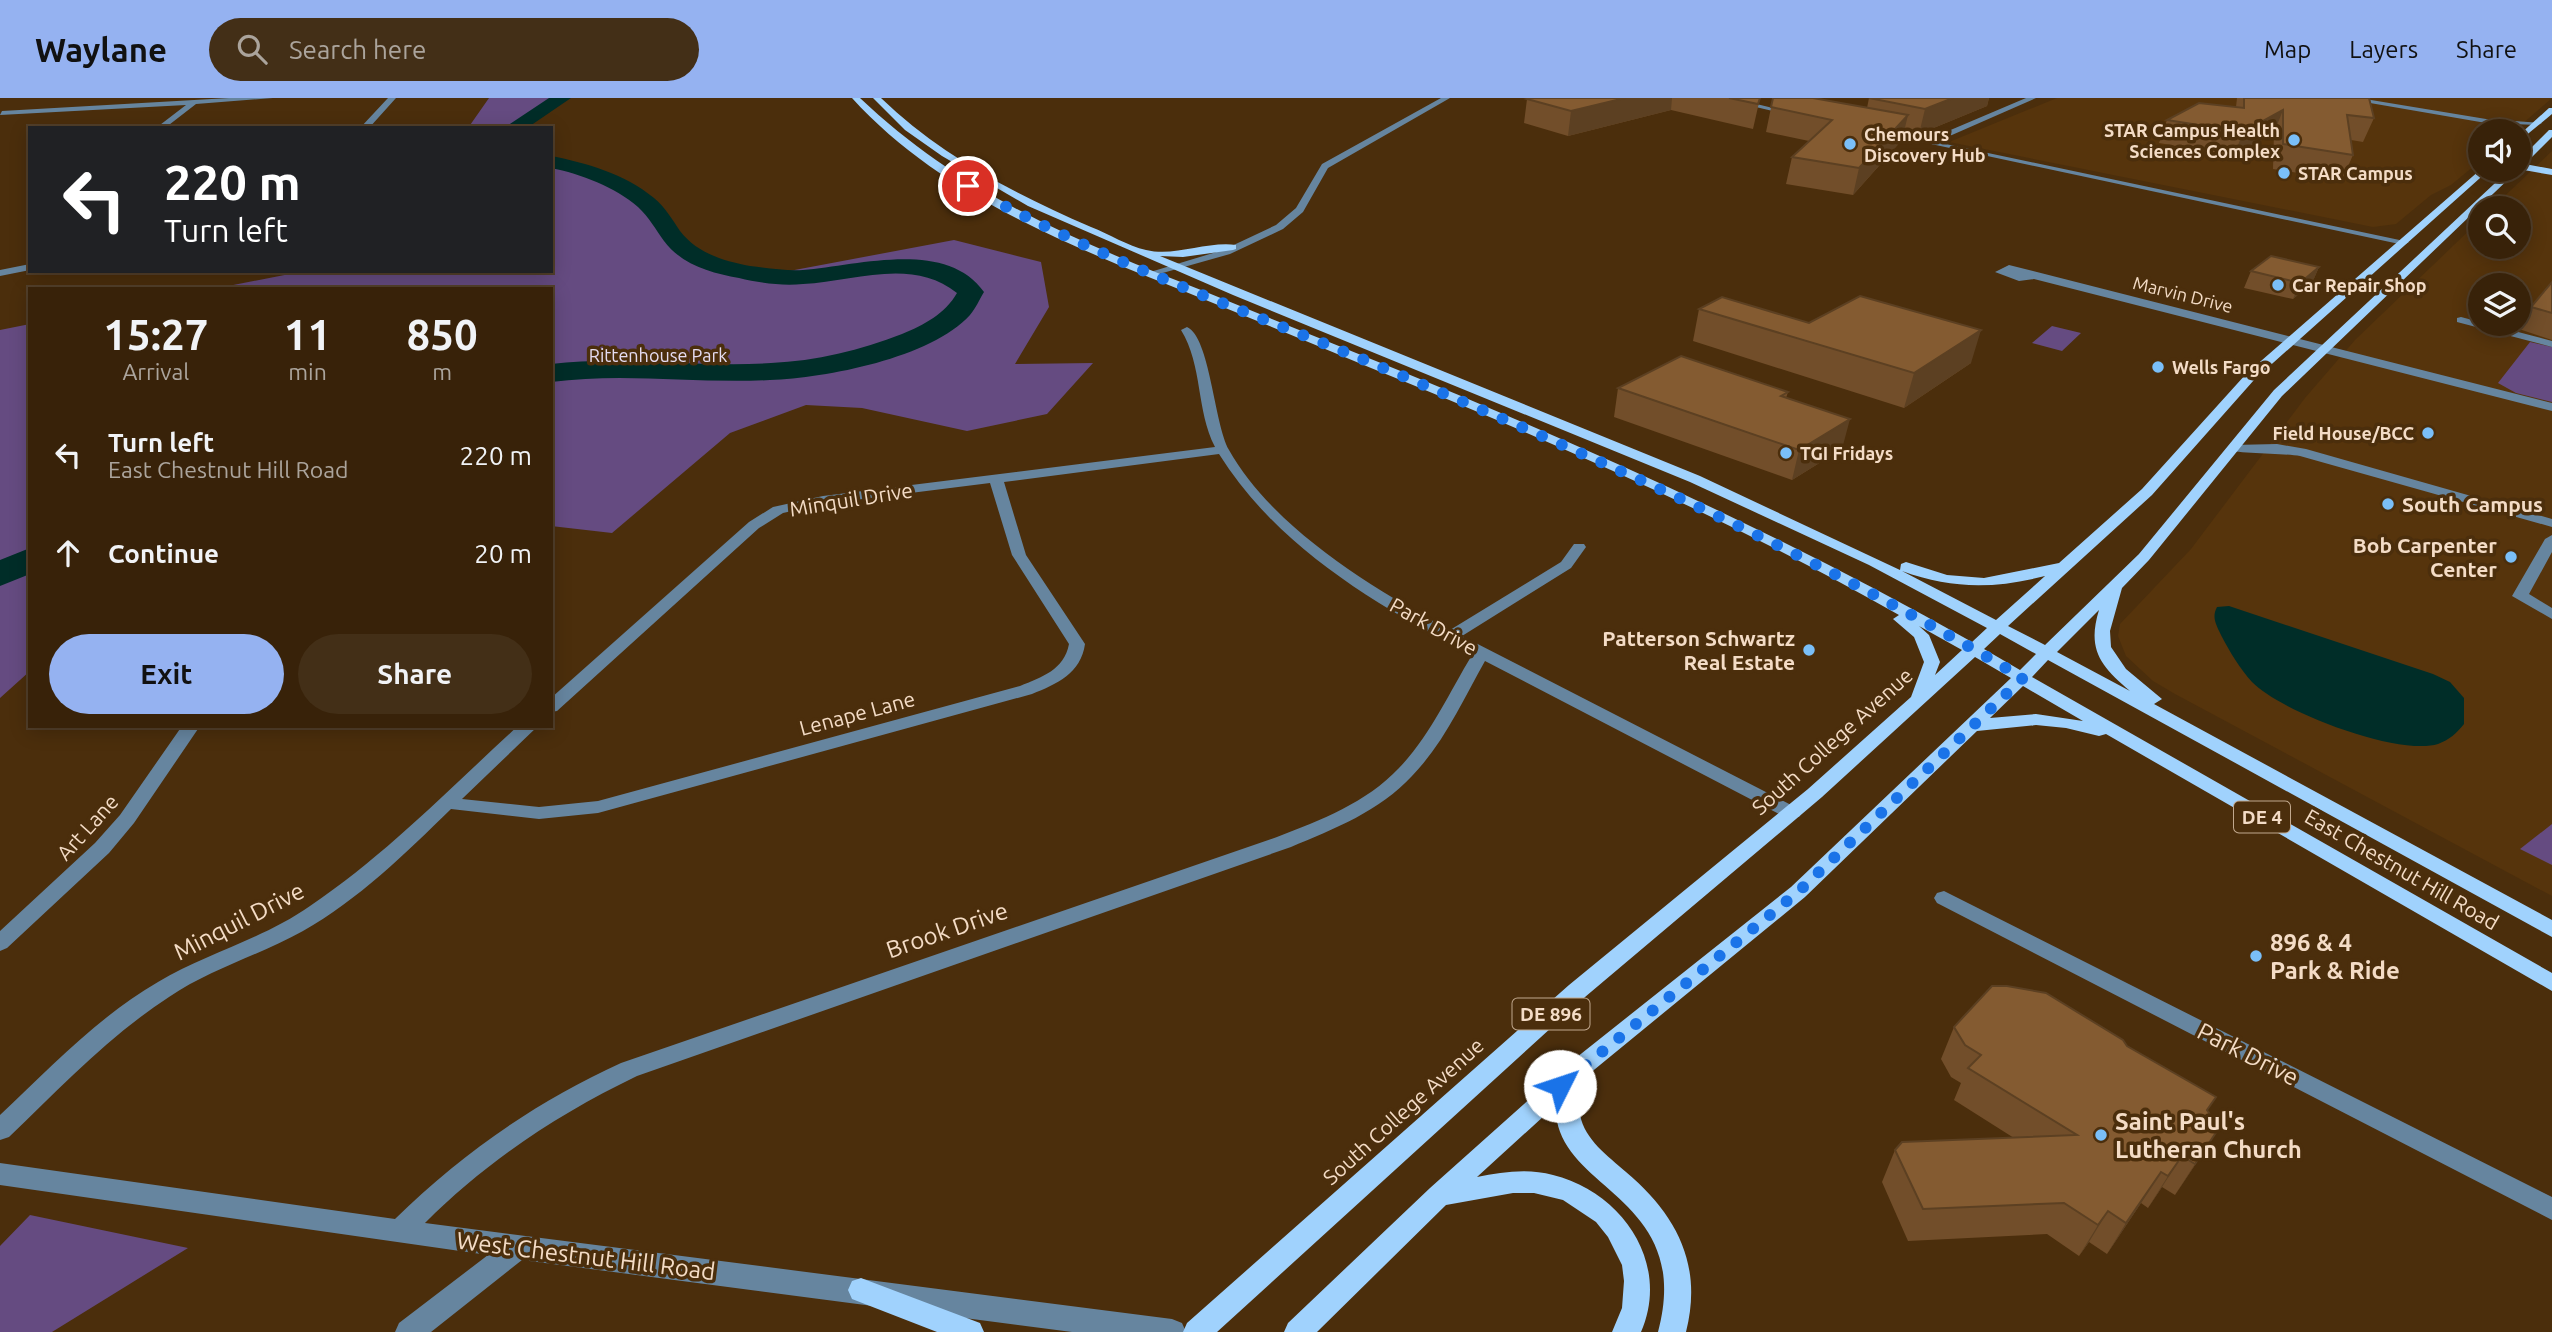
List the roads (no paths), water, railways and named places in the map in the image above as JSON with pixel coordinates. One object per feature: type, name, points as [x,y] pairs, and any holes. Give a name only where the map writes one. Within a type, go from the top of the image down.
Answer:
[{"type":"main road","name":"DE 4","points":[[856,98],[903,143],[968,186],[1021,214],[1153,273],[1610,464],[1748,528],[1973,649]]},
{"type":"main road","name":"DE 4","points":[[877,98],[908,128],[969,170],[1031,204],[1174,267],[1781,517],[2047,652]]},
{"type":"main road","points":[[2531,129],[2552,110]]},
{"type":"main road","points":[[2531,153],[2552,132]]},
{"type":"main road","points":[[2531,168],[2552,172]]},
{"type":"main road","name":"South College Avenue","points":[[1197,1332],[1577,990],[1792,813],[2066,566],[2161,478],[2238,390],[2471,182]]},
{"type":"main road","points":[[2047,652],[2170,528],[2278,393],[2501,182]]},
{"type":"main road","points":[[1112,241],[1149,253],[1167,254],[1233,247]]},
{"type":"main road","points":[[1233,247],[1207,267],[1217,281],[1237,293]]},
{"type":"main road","points":[[1781,517],[1919,572],[1944,579],[1968,583],[2008,582],[2066,566]]},
{"type":"main road","name":"DE 896","points":[[1862,588],[1921,635],[1927,647],[1932,662],[1913,704]]},
{"type":"main road","points":[[2113,588],[2101,638],[2108,656],[2138,689],[2238,757]]},
{"type":"main road","name":"East Chestnut Hill Road","points":[[1973,649],[2552,983]]},
{"type":"main road","name":"DE 896","points":[[1297,1332],[1439,1196],[1580,1068],[1798,892],[2047,652]]},
{"type":"main road","name":"East Chestnut Hill Road","points":[[2047,652],[2552,929]]},
{"type":"main road","points":[[1972,727],[2008,719],[2055,719],[2139,746]]},
{"type":"main road","points":[[1580,1068],[1569,1097],[1567,1114],[1577,1140],[1658,1222],[1680,1270],[1678,1327]]},
{"type":"main road","points":[[1439,1196],[1512,1182],[1536,1182],[1571,1192],[1596,1204],[1616,1224],[1631,1251],[1640,1281],[1631,1326],[1626,1332]]},
{"type":"main road","points":[[862,1290],[970,1332]]},
{"type":"street","points":[[1,113],[269,98]]},
{"type":"street","points":[[367,126],[392,98]]},
{"type":"street","points":[[1153,273],[1233,247],[1295,216],[1310,196],[1317,175],[1334,159],[1446,98]]},
{"type":"street","points":[[1722,98],[1805,117]]},
{"type":"street","points":[[1928,142],[2032,98]]},
{"type":"street","points":[[2345,98],[2474,119]]},
{"type":"street","points":[[163,126],[198,100]]},
{"type":"street","points":[[1,113],[20,103]]},
{"type":"street","points":[[1997,104],[2012,106]]},
{"type":"street","points":[[2531,123],[2538,123]]},
{"type":"street","points":[[1865,129],[2404,242]]},
{"type":"street","points":[[2327,226],[2382,231],[2420,227]]},
{"type":"street","points":[[2327,226],[2371,242],[2382,249],[2385,259]]},
{"type":"street","points":[[0,273],[28,267]]},
{"type":"street","name":"Marvin Drive","points":[[2034,276],[2552,407]]},
{"type":"street","points":[[2461,320],[2552,344]]},
{"type":"street","name":"Park Drive","points":[[1187,330],[1198,349],[1213,426],[1223,450],[1258,497],[1309,545],[1379,596],[1481,653],[1792,813]]},
{"type":"street","points":[[2233,449],[2277,448],[2301,452],[2552,523]]},
{"type":"street","name":"Minquil Drive","points":[[553,705],[754,525],[778,510],[824,500],[1223,450]]},
{"type":"street","name":"Lenape Lane","points":[[445,803],[533,815],[598,807],[1026,690],[1055,678],[1072,662],[1077,644],[1019,555],[996,479]]},
{"type":"street","points":[[2552,538],[2520,596],[2552,614]]},
{"type":"street","points":[[1451,636],[1566,565],[1579,547]]},
{"type":"street","name":"Brook Drive","points":[[399,1231],[452,1180],[511,1134],[602,1080],[667,1054],[1284,842],[1354,811],[1389,788],[1418,758],[1481,653]]},
{"type":"street","name":"Art Lane","points":[[0,943],[102,848],[127,819],[190,728]]},
{"type":"street","name":"Minquil Drive","points":[[0,1130],[92,1043],[142,1003],[168,986],[257,946],[315,914],[364,876],[528,728]]},
{"type":"street","name":"Park Drive","points":[[1944,898],[2552,1209]]},
{"type":"street","name":"West Chestnut Hill Road","points":[[0,1174],[518,1248],[862,1290],[1172,1332]]},
{"type":"street","points":[[409,1332],[518,1248]]},
{"type":"water","points":[[2229,606],[2450,682],[2464,698],[2464,724],[2452,736],[2438,744],[2396,744],[2341,729],[2288,706],[2252,682],[2228,649],[2215,615],[2217,607]]},
{"type":"waterway","points":[[516,126],[562,98]]},
{"type":"waterway","points":[[553,162],[574,167],[625,188],[652,209],[681,246],[698,258],[718,266],[750,273],[797,277],[869,268],[914,266],[935,270],[954,278],[971,292],[960,310],[922,335],[870,354],[815,367],[769,372],[633,367],[553,373]]},
{"type":"waterway","points":[[0,575],[28,560]]},
{"type":"place","name":"STAR Campus Health Sciences Complex","points":[[2294,140]]},
{"type":"place","name":"Chemours Discovery Hub","points":[[1850,144]]},
{"type":"place","name":"STAR Campus","points":[[2284,173]]},
{"type":"place","name":"Car Repair Shop","points":[[2278,285]]},
{"type":"place","name":"Wells Fargo","points":[[2158,367]]},
{"type":"place","name":"Field House/BCC","points":[[2428,433]]},
{"type":"place","name":"TGI Fridays","points":[[1786,453]]},
{"type":"place","name":"South Campus","points":[[2388,504]]},
{"type":"place","name":"Bob Carpenter Center","points":[[2511,557]]},
{"type":"place","name":"Patterson Schwartz Real Estate","points":[[1809,650]]},
{"type":"place","name":"896 & 4 Park & Ride","points":[[2256,956]]},
{"type":"place","name":"Saint Paul's Lutheran Church","points":[[2101,1135]]},
{"type":"park label","name":"Rittenhouse Park","points":[[658,355]]}]
